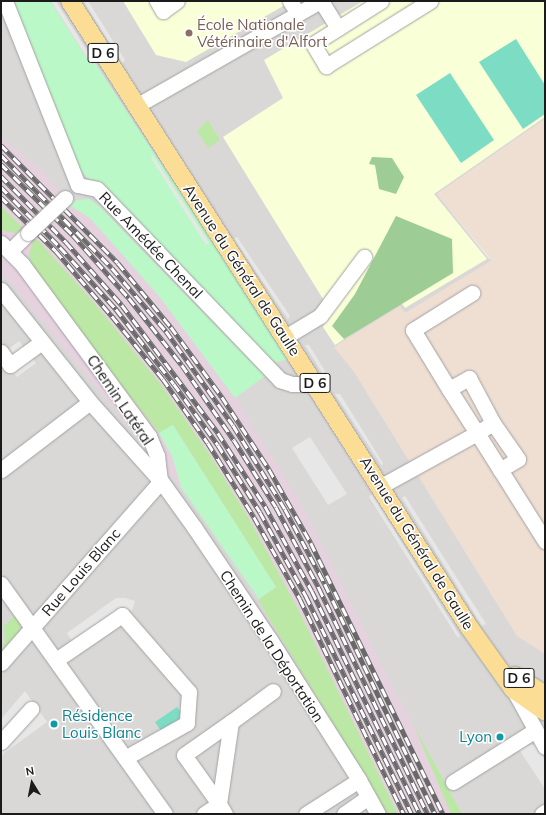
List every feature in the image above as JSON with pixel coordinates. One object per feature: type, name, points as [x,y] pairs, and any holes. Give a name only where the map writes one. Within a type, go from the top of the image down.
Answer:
[{"type":"main road","name":"Avenue du Général de Gaulle","points":[[70,1],[136,106],[316,384],[469,627],[494,660],[513,689],[545,711]]},
{"type":"main road","name":"Avenue du Général de Gaulle","points":[[494,660],[545,695]]},
{"type":"street","points":[[5,1],[78,185],[28,233],[6,247]]},
{"type":"street","points":[[157,1],[163,11],[177,1]]},
{"type":"street","points":[[290,1],[298,14]]},
{"type":"street","points":[[136,106],[320,1],[338,28]]},
{"type":"street","points":[[381,1],[313,44],[326,66],[430,1]]},
{"type":"street","name":"Rue Amédée Chenal","points":[[78,185],[98,189],[280,380],[292,384],[316,384]]},
{"type":"street","name":"Chemin Latéral","points":[[6,247],[149,436],[157,456],[161,481]]},
{"type":"street","points":[[286,337],[320,316],[364,257]]},
{"type":"street","name":"Chemin Latéral","points":[[1,290],[90,402],[161,481]]},
{"type":"street","points":[[472,293],[413,330],[545,541]]},
{"type":"street","points":[[1,352],[10,365],[42,342]]},
{"type":"street","points":[[449,389],[469,378],[493,423],[518,459],[500,470]]},
{"type":"street","points":[[1,470],[90,402]]},
{"type":"street","points":[[381,486],[493,423]]},
{"type":"street","name":"Rue Louis Blanc","points":[[1,663],[161,481]]},
{"type":"street","name":"Chemin de la Déportation","points":[[161,481],[269,638],[359,780],[378,814]]},
{"type":"street","points":[[1,584],[166,814]]},
{"type":"street","points":[[56,660],[122,615],[189,692],[187,723],[125,758]]},
{"type":"street","name":"Avenue du Général de Gaulle","points":[[513,689],[534,731],[545,747]]},
{"type":"street","points":[[222,809],[184,755],[273,691]]},
{"type":"street","points":[[3,736],[31,709]]},
{"type":"street","points":[[222,809],[231,722]]},
{"type":"street","points":[[453,782],[534,731]]},
{"type":"street","points":[[306,814],[359,780]]},
{"type":"street","points":[[344,814],[368,797]]},
{"type":"street","points":[[204,814],[222,809]]},
{"type":"shaded area","points":[[1,1],[545,1],[545,119],[437,194],[488,258],[545,288],[545,814],[1,814]]},
{"type":"shaded area","points":[[11,1],[50,1],[91,65],[95,63],[290,359],[273,363],[75,165]]},
{"type":"shaded area","points":[[51,1],[56,1],[94,62],[91,64]]},
{"type":"shaded area","points":[[83,1],[88,1],[125,60],[122,63]]},
{"type":"shaded area","name":"École Nationale Vétérinaire d'Alfort","points":[[123,1],[292,1],[186,62],[156,55]]},
{"type":"shaded area","points":[[363,1],[545,1],[545,117],[434,194],[487,259],[405,308],[401,302],[335,345],[323,327],[331,312],[223,137],[283,98],[264,60]]},
{"type":"shaded area","points":[[516,39],[545,85],[545,114],[523,129],[479,62]]},
{"type":"shaded area","points":[[450,73],[494,140],[461,163],[416,95]]},
{"type":"shaded area","points":[[545,119],[545,654],[517,636],[354,372],[334,347],[400,306],[405,313],[492,260],[437,194]]},
{"type":"shaded area","points":[[1,137],[42,171],[69,205],[90,218],[159,296],[235,398],[300,502],[398,697],[462,814],[388,814],[216,530],[1,272]]},
{"type":"shaded area","points":[[153,156],[209,243],[206,245],[151,158]]},
{"type":"shaded area","points":[[372,157],[392,158],[404,177],[396,194],[379,189],[375,165],[369,164]]},
{"type":"shaded area","points":[[89,199],[99,206],[265,376],[235,398],[159,296],[90,218],[69,205],[77,200]]},
{"type":"shaded area","points":[[396,216],[452,239],[453,273],[344,339],[332,326],[355,294]]},
{"type":"shaded area","points":[[237,237],[290,316],[288,319],[234,239]]},
{"type":"shaded area","points":[[19,341],[36,363],[17,377],[1,355]]},
{"type":"shaded area","points":[[305,345],[309,345],[325,371],[323,374]]},
{"type":"shaded area","points":[[335,394],[340,394],[383,463],[382,466]]},
{"type":"shaded area","points":[[173,425],[276,587],[259,599],[181,487],[172,456],[159,433]]},
{"type":"shaded area","points":[[310,437],[347,494],[328,505],[292,448]]},
{"type":"shaded area","points":[[372,494],[460,636],[458,638],[369,497]]},
{"type":"shaded area","points":[[405,496],[486,624],[482,626],[402,498]]},
{"type":"shaded area","points":[[116,598],[125,598],[135,601],[132,611],[122,607],[72,641],[67,633]]},
{"type":"shaded area","points":[[25,691],[47,722],[3,754],[1,758],[1,719]]},
{"type":"shaded area","points":[[177,707],[185,717],[162,732],[155,722]]},
{"type":"shaded area","points":[[529,745],[535,745],[545,760],[545,789],[520,751]]},
{"type":"green space","points":[[208,120],[220,140],[208,148],[197,131]]},
{"type":"green space","points":[[1,206],[23,228],[15,233],[1,230]]},
{"type":"green space","points":[[34,239],[38,240],[96,305],[162,386],[210,455],[251,522],[299,611],[398,814],[388,814],[258,600],[276,587],[173,425],[159,433],[31,272],[29,253]]},
{"type":"green space","points":[[16,614],[21,623],[20,632],[2,650],[5,641],[4,626]]},
{"type":"green space","points":[[413,724],[462,814],[451,814]]},
{"type":"railway","points":[[1,145],[118,263],[171,327],[222,397],[269,469],[311,543],[443,814]]},
{"type":"railway","points":[[1,155],[112,268],[166,331],[233,425],[285,509],[325,584],[435,814]]},
{"type":"railway","points":[[1,164],[73,235],[129,298],[182,365],[234,440],[276,507],[319,588],[428,814]]},
{"type":"railway","points":[[1,176],[66,242],[122,305],[218,433],[265,506],[312,591],[420,814]]},
{"type":"railway","points":[[1,187],[60,247],[116,309],[174,384],[218,445],[260,512],[306,596],[412,814]]},
{"type":"railway","points":[[1,197],[56,251],[112,316],[163,379],[208,443],[254,517],[300,599],[404,814]]},
{"type":"place","name":"École Nationale Vétérinaire d'Alfort","points":[[189,33]]},
{"type":"place","name":"Résidence Louis Blanc","points":[[54,724]]},
{"type":"place","name":"Lyon","points":[[500,737]]}]
